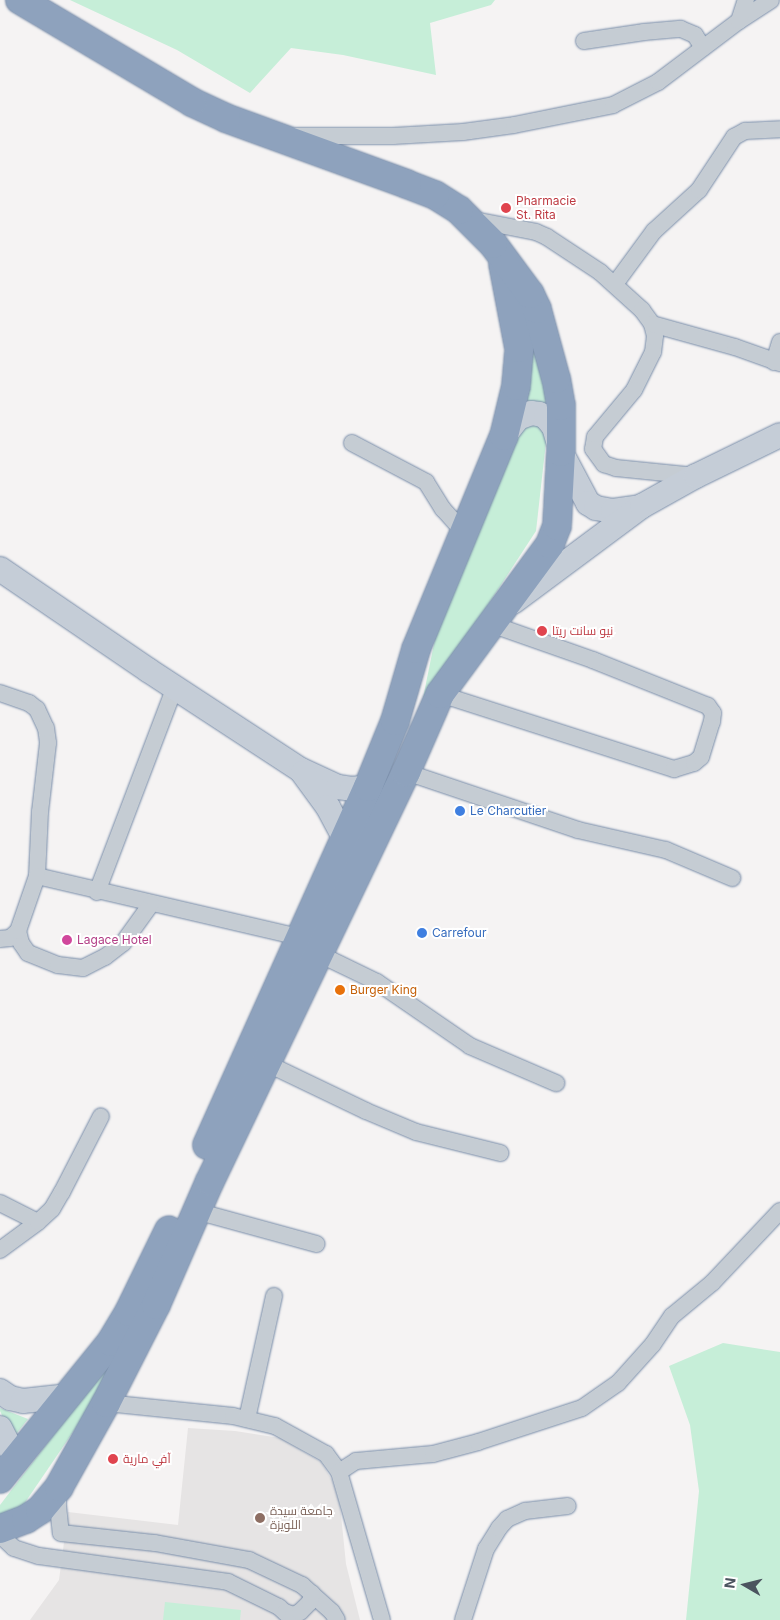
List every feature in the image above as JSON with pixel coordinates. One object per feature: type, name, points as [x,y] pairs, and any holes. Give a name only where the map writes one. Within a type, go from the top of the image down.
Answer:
[{"type":"highway","points":[[8,1470],[70,1396],[111,1342],[130,1312],[309,945],[406,772],[440,694],[550,544],[556,526],[561,452],[560,406],[546,336],[530,294],[501,255],[468,219],[435,196],[226,118],[192,102],[20,0]]},
{"type":"highway","points":[[0,1529],[40,1510],[58,1487],[106,1402],[156,1305],[196,1211],[266,1063],[309,945],[344,836],[368,786],[395,721],[416,649],[504,436],[516,386],[518,348],[501,255]]},
{"type":"main road","points":[[504,436],[518,418],[531,413],[539,414],[546,418],[554,427],[561,452],[588,503],[596,508],[613,511],[642,506]]},
{"type":"main road","points":[[496,617],[642,506],[696,476],[780,435]]},
{"type":"main road","points":[[0,569],[300,770],[342,788],[368,786]]},
{"type":"main road","points":[[300,770],[328,807],[344,836]]},
{"type":"main road","points":[[0,1391],[10,1398],[23,1401],[70,1396]]},
{"type":"main road","points":[[1,1431],[8,1470]]},
{"type":"street","points":[[739,21],[746,0]]},
{"type":"street","points":[[275,135],[351,137],[427,135],[514,126],[583,113],[613,105],[636,95],[658,82],[739,21],[771,0]]},
{"type":"street","points":[[584,41],[644,32],[681,29],[695,35],[703,48]]},
{"type":"street","points":[[615,284],[654,231],[699,190],[734,136],[745,131],[780,129]]},
{"type":"street","points":[[468,219],[536,232],[585,262],[615,284],[642,310],[652,324],[655,336],[653,352],[645,373],[634,390],[594,436],[593,449],[604,464],[616,468],[696,476]]},
{"type":"street","points":[[652,324],[736,347],[777,363],[780,342]]},
{"type":"street","points":[[352,443],[426,482],[443,509],[464,532]]},
{"type":"street","points":[[440,694],[674,769],[694,763],[701,757],[712,722],[712,713],[708,706],[593,660],[496,617]]},
{"type":"street","points":[[97,892],[175,688]]},
{"type":"street","points":[[0,693],[29,703],[37,710],[46,728],[48,742],[40,812],[37,876],[18,930],[10,938],[0,939]]},
{"type":"street","points":[[406,772],[578,830],[666,850],[732,878]]},
{"type":"street","points":[[37,876],[309,945],[377,982],[470,1046],[556,1083]]},
{"type":"street","points":[[18,930],[21,943],[28,954],[58,965],[83,968],[106,957],[123,943],[151,904]]},
{"type":"street","points":[[266,1063],[366,1111],[416,1132],[500,1153]]},
{"type":"street","points":[[0,1250],[38,1222],[52,1209],[101,1116]]},
{"type":"street","points":[[0,1203],[38,1222]]},
{"type":"street","points":[[196,1211],[317,1244]]},
{"type":"street","points":[[339,1472],[356,1461],[433,1454],[478,1442],[582,1408],[618,1383],[653,1344],[672,1316],[712,1283],[780,1211]]},
{"type":"street","points":[[247,1420],[274,1296]]},
{"type":"street","points":[[106,1402],[247,1420],[275,1426],[326,1454],[339,1472],[382,1620]]},
{"type":"street","points":[[39,1556],[56,1544],[61,1533],[58,1487]]},
{"type":"street","points":[[463,1620],[486,1549],[507,1519],[525,1511],[568,1506]]},
{"type":"street","points":[[61,1533],[155,1543],[249,1560],[278,1572],[312,1593],[337,1620]]},
{"type":"street","points":[[0,1535],[14,1548],[39,1556],[228,1582],[254,1593],[289,1616],[300,1612],[310,1602],[312,1593]]},
{"type":"shaded area","name":"جامعة سيدة اللويزة","points":[[188,1428],[235,1431],[280,1438],[321,1462],[332,1480],[340,1505],[346,1564],[360,1620],[30,1620],[59,1580],[68,1512],[178,1525]]},
{"type":"green space","points":[[70,0],[495,0],[491,5],[430,23],[436,75],[343,55],[291,48],[250,93],[177,50]]},
{"type":"green space","points":[[523,298],[552,412],[519,405]]},
{"type":"green space","points":[[530,419],[547,433],[536,531],[421,708],[437,629],[515,440]]},
{"type":"green space","points":[[723,1343],[780,1352],[780,1620],[686,1620],[699,1491],[690,1425],[669,1366]]},
{"type":"green space","points":[[114,1356],[86,1413],[24,1504],[10,1513],[0,1515],[0,1505]]},
{"type":"green space","points":[[0,1408],[28,1419],[13,1438],[0,1411]]},
{"type":"green space","points":[[165,1602],[241,1610],[240,1620],[163,1620]]},
{"type":"place","name":"Pharmacie St. Rita","points":[[506,208]]},
{"type":"place","name":"نيو سانت ريتا","points":[[542,631]]},
{"type":"place","name":"Le Charcutier","points":[[460,811]]},
{"type":"place","name":"Carrefour","points":[[422,933]]},
{"type":"place","name":"Lagace Hotel","points":[[67,940]]},
{"type":"place","name":"Burger King","points":[[340,990]]},
{"type":"place","name":"آفي مارية","points":[[113,1459]]},
{"type":"place","name":"جامعة سيدة اللويزة","points":[[260,1518]]}]
